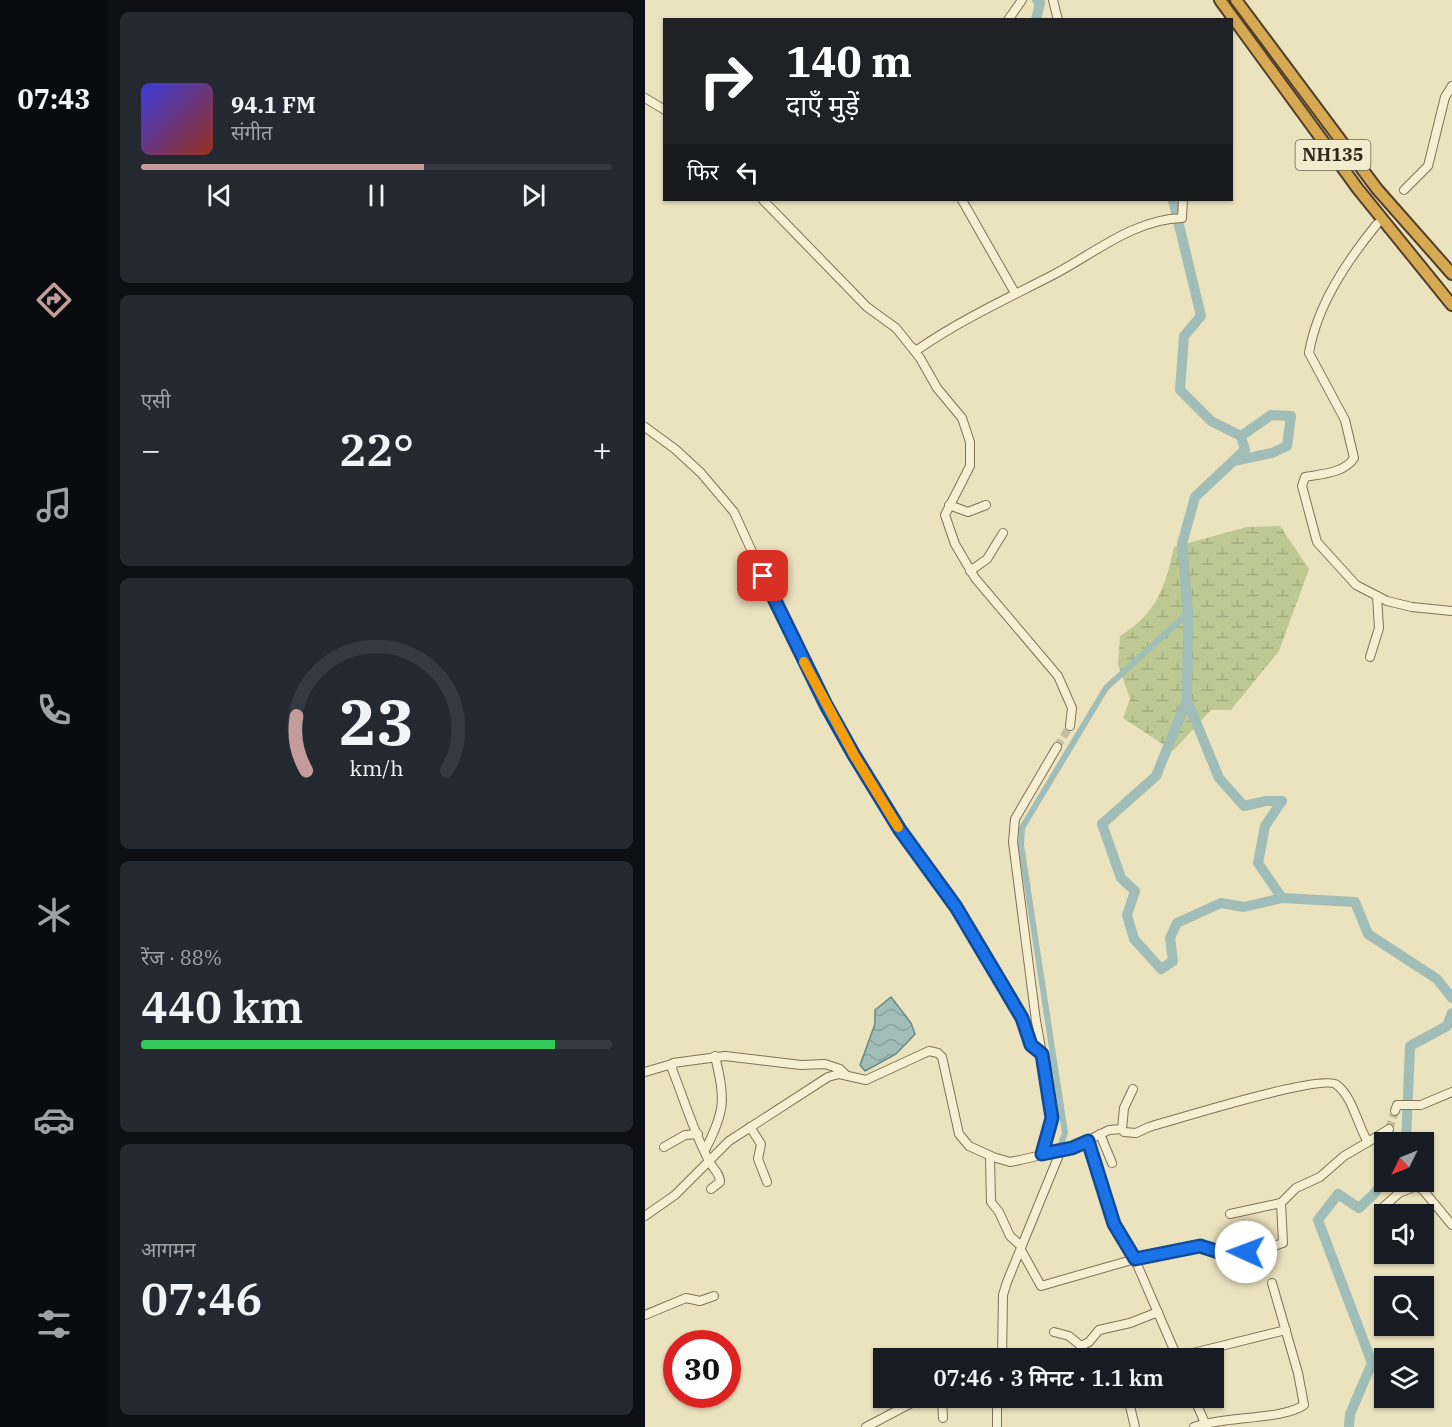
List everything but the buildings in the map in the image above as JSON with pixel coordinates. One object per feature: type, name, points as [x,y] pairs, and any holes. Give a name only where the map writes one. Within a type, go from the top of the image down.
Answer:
[{"type":"highway","name":"NH135","points":[[1220,0],[1358,189],[1452,305]]},
{"type":"highway","name":"NH135","points":[[1236,0],[1377,189],[1452,274]]},
{"type":"street","points":[[1009,18],[1022,0]]},
{"type":"street","points":[[1053,0],[1057,18]]},
{"type":"street","points":[[1404,190],[1428,166],[1445,97],[1452,86]]},
{"type":"street","points":[[645,98],[663,109]]},
{"type":"street","points":[[764,201],[841,282],[867,307],[896,328],[913,348],[967,430],[970,466],[945,515],[947,526],[970,571],[1058,676],[1072,708],[1070,726]]},
{"type":"street","points":[[963,201],[1015,292]]},
{"type":"street","points":[[913,348],[917,350],[947,329],[1015,292],[1049,277],[1092,251],[1168,218],[1180,218],[1183,215],[1183,201]]},
{"type":"street","points":[[1377,224],[1354,253],[1322,307],[1309,353],[1345,420],[1353,460],[1350,464],[1331,472],[1305,477],[1301,482],[1317,542],[1356,585],[1377,596],[1412,607],[1452,611]]},
{"type":"street","points":[[645,428],[701,473],[734,512],[779,611],[854,755],[900,830],[946,892],[1022,1018],[1031,1045],[1042,1054]]},
{"type":"street","points":[[949,505],[968,512],[986,505]]},
{"type":"street","points":[[970,571],[987,560],[1003,533]]},
{"type":"street","points":[[1370,657],[1379,628],[1377,596]]},
{"type":"street","points":[[1044,1154],[1052,1118],[1013,842],[1013,825],[1057,747]]},
{"type":"street","points":[[645,1216],[675,1195],[708,1160],[750,1127],[828,1077],[845,1074],[866,1080],[929,1051],[938,1053],[943,1062],[959,1134],[969,1146],[1010,1162],[1058,1151],[1088,1141],[1100,1134],[1122,1129],[1124,1132],[1136,1133],[1149,1127],[1271,1093],[1328,1082],[1337,1085],[1346,1097],[1368,1142]]},
{"type":"street","points":[[705,1150],[722,1114],[722,1088],[715,1056]]},
{"type":"street","points":[[645,1072],[681,1060],[715,1056],[801,1065],[825,1065],[840,1069],[845,1074]]},
{"type":"street","points":[[672,1064],[708,1160],[720,1179],[711,1189]]},
{"type":"street","points":[[1122,1129],[1124,1108],[1133,1089]]},
{"type":"street","points":[[1397,1108],[1416,1105],[1452,1092]]},
{"type":"street","points":[[750,1127],[761,1144],[758,1159],[767,1182]]},
{"type":"street","points":[[1230,1214],[1281,1203],[1296,1188],[1320,1177],[1344,1156],[1389,1129]]},
{"type":"street","points":[[664,1147],[685,1135],[698,1134]]},
{"type":"street","points":[[1100,1134],[1112,1163]]},
{"type":"street","points":[[1088,1141],[1114,1224],[1135,1259],[1173,1348]]},
{"type":"street","points":[[1000,1348],[1003,1295],[1019,1246],[1058,1151]]},
{"type":"street","points":[[990,1155],[991,1202],[1041,1286],[1135,1259],[1200,1246],[1227,1253],[1256,1252],[1278,1246],[1285,1239],[1281,1203]]},
{"type":"street","points":[[1386,1204],[1394,1196],[1416,1186],[1423,1190],[1452,1225]]},
{"type":"street","points":[[1194,1427],[1282,1413],[1304,1405],[1286,1329],[1272,1283]]},
{"type":"street","points":[[645,1315],[686,1298],[695,1302],[714,1296]]},
{"type":"street","points":[[1054,1332],[1069,1336],[1081,1346],[1089,1342],[1099,1330],[1129,1323],[1158,1312]]},
{"type":"street","points":[[1215,1348],[1286,1329]]},
{"type":"street","points":[[866,1427],[902,1408]]},
{"type":"street","points":[[942,1408],[943,1418]]},
{"type":"street","points":[[996,1427],[997,1408]]},
{"type":"street","points":[[1130,1408],[1135,1427]]},
{"type":"street","points":[[1198,1408],[1205,1424]]},
{"type":"green space","points":[[1280,526],[1309,569],[1279,651],[1231,710],[1211,710],[1173,751],[1123,718],[1130,699],[1118,664],[1120,636],[1151,609],[1163,587],[1174,547],[1247,527]]},
{"type":"water","points":[[891,997],[911,1023],[915,1034],[896,1054],[865,1071],[860,1065],[875,1024],[875,1010]]},
{"type":"waterway","points":[[1036,18],[1040,3],[1037,0]]},
{"type":"waterway","points":[[1173,201],[1201,316],[1184,336],[1180,390],[1211,421],[1241,436],[1245,450],[1195,497],[1182,544],[1188,613],[1187,700],[1219,778],[1244,806],[1266,801],[1282,801],[1265,826],[1258,863],[1282,898],[1355,902],[1368,934],[1437,979],[1452,998]]},
{"type":"waterway","points":[[1234,461],[1272,453],[1287,446],[1291,416],[1271,415],[1241,436]]},
{"type":"waterway","points":[[1058,1152],[1065,1133],[1021,845],[1022,828],[1106,688],[1188,613]]},
{"type":"waterway","points":[[1187,700],[1156,776],[1102,824],[1121,878],[1135,891],[1127,915],[1134,939],[1161,969],[1173,961],[1170,938],[1177,923],[1221,903],[1244,907],[1282,898]]},
{"type":"waterway","points":[[1406,1132],[1410,1046],[1447,1026],[1452,1013]]},
{"type":"waterway","points":[[1349,1427],[1350,1414],[1372,1363],[1318,1220],[1338,1194],[1359,1208],[1375,1192]]},
{"type":"tunnel","points":[[1057,747],[1070,726]]},
{"type":"tunnel","points":[[1389,1129],[1395,1111]]},
{"type":"slow traffic","points":[[804,662],[854,755],[898,827]]},
{"type":"route","points":[[763,576],[826,705],[854,755],[900,830],[956,907],[1022,1018],[1031,1045],[1042,1054],[1052,1118],[1042,1154],[1066,1150],[1088,1141],[1111,1217],[1135,1259],[1195,1246],[1222,1253],[1246,1252]]}]
